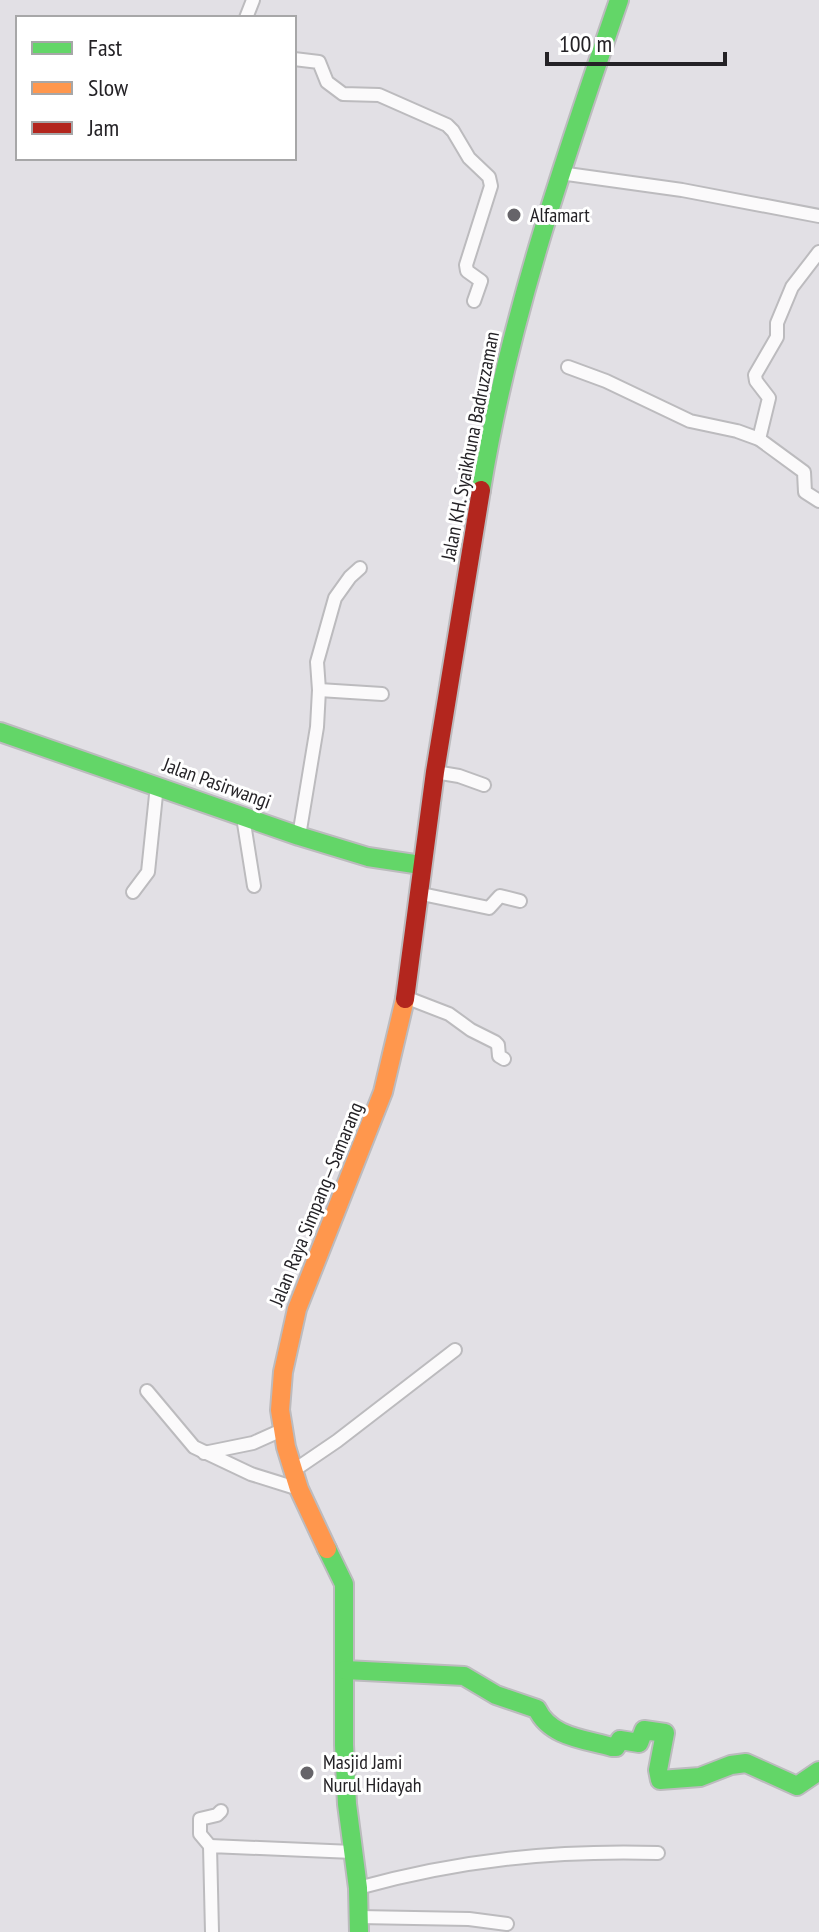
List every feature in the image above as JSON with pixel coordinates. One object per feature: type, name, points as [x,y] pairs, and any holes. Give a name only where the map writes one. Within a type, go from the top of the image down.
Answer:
[{"type":"main road","name":"Jalan KH. Syaikhuna Badruzzaman","points":[[421,865],[501,378],[560,173],[619,0]]},
{"type":"main road","name":"Jalan Pasirwangi","points":[[0,732],[299,836],[368,857],[421,865]]},
{"type":"main road","name":"Jalan Raya Simpang—Samarang","points":[[359,1925],[344,1745],[344,1584],[296,1480],[282,1430],[281,1393],[291,1327],[379,1105],[405,997],[421,865]]},
{"type":"main road","points":[[345,1670],[464,1676],[486,1690],[537,1709],[543,1722],[556,1731],[612,1747],[616,1747],[620,1740],[639,1743],[644,1730],[665,1733],[658,1770],[660,1780],[700,1777],[731,1765],[746,1763],[797,1786],[819,1771]]},
{"type":"street","points":[[296,59],[319,62],[327,82],[343,94],[379,95],[399,107],[447,125],[469,158],[489,177],[491,191],[466,265],[467,271],[481,281],[474,301]]},
{"type":"street","points":[[560,173],[682,190],[819,216]]},
{"type":"street","points":[[759,439],[769,398],[755,375],[777,337],[777,323],[792,287],[808,271],[819,252]]},
{"type":"street","points":[[568,367],[606,381],[690,421],[759,439],[804,472],[805,492],[819,501]]},
{"type":"street","points":[[299,836],[312,769],[319,690],[317,662],[332,606],[345,582],[360,568]]},
{"type":"street","points":[[319,690],[382,694]]},
{"type":"street","points":[[435,772],[484,785]]},
{"type":"street","points":[[133,892],[148,872],[157,785]]},
{"type":"street","points":[[243,817],[254,886]]},
{"type":"street","points":[[417,893],[489,908],[500,896],[520,901]]},
{"type":"street","points":[[405,997],[449,1014],[495,1042],[499,1056],[504,1059]]},
{"type":"street","points":[[147,1391],[189,1444],[204,1453],[251,1474],[296,1480],[337,1441],[455,1350]]},
{"type":"street","points":[[204,1453],[253,1443],[282,1430]]},
{"type":"street","points":[[212,1932],[210,1846],[200,1834],[200,1819],[221,1811]]},
{"type":"street","points":[[210,1846],[353,1852]]},
{"type":"street","points":[[358,1888],[486,1860],[600,1852],[658,1853]]},
{"type":"street","points":[[359,1925],[469,1919],[507,1924]]},
{"type":"traffic: fast","points":[[481,490],[492,427],[522,304],[558,181],[619,0]]},
{"type":"traffic: fast","points":[[0,732],[299,836],[368,857],[421,865]]},
{"type":"traffic: fast","points":[[327,1549],[344,1584],[344,1745],[347,1804],[358,1888],[359,1932]]},
{"type":"traffic: fast","points":[[345,1670],[464,1676],[496,1695],[537,1709],[550,1726],[559,1731],[612,1747],[616,1747],[620,1740],[639,1743],[644,1730],[665,1733],[658,1770],[660,1780],[700,1777],[731,1765],[746,1763],[797,1786],[819,1771]]},
{"type":"traffic: slow","points":[[327,1549],[299,1489],[286,1447],[280,1410],[283,1372],[297,1309],[383,1092],[405,999]]},
{"type":"traffic: jam","points":[[405,999],[435,772],[481,490]]},
{"type":"place","name":"Alfamart","points":[[514,215]]},
{"type":"place","name":"Masjid Jami Nurul Hidayah","points":[[307,1773]]}]
